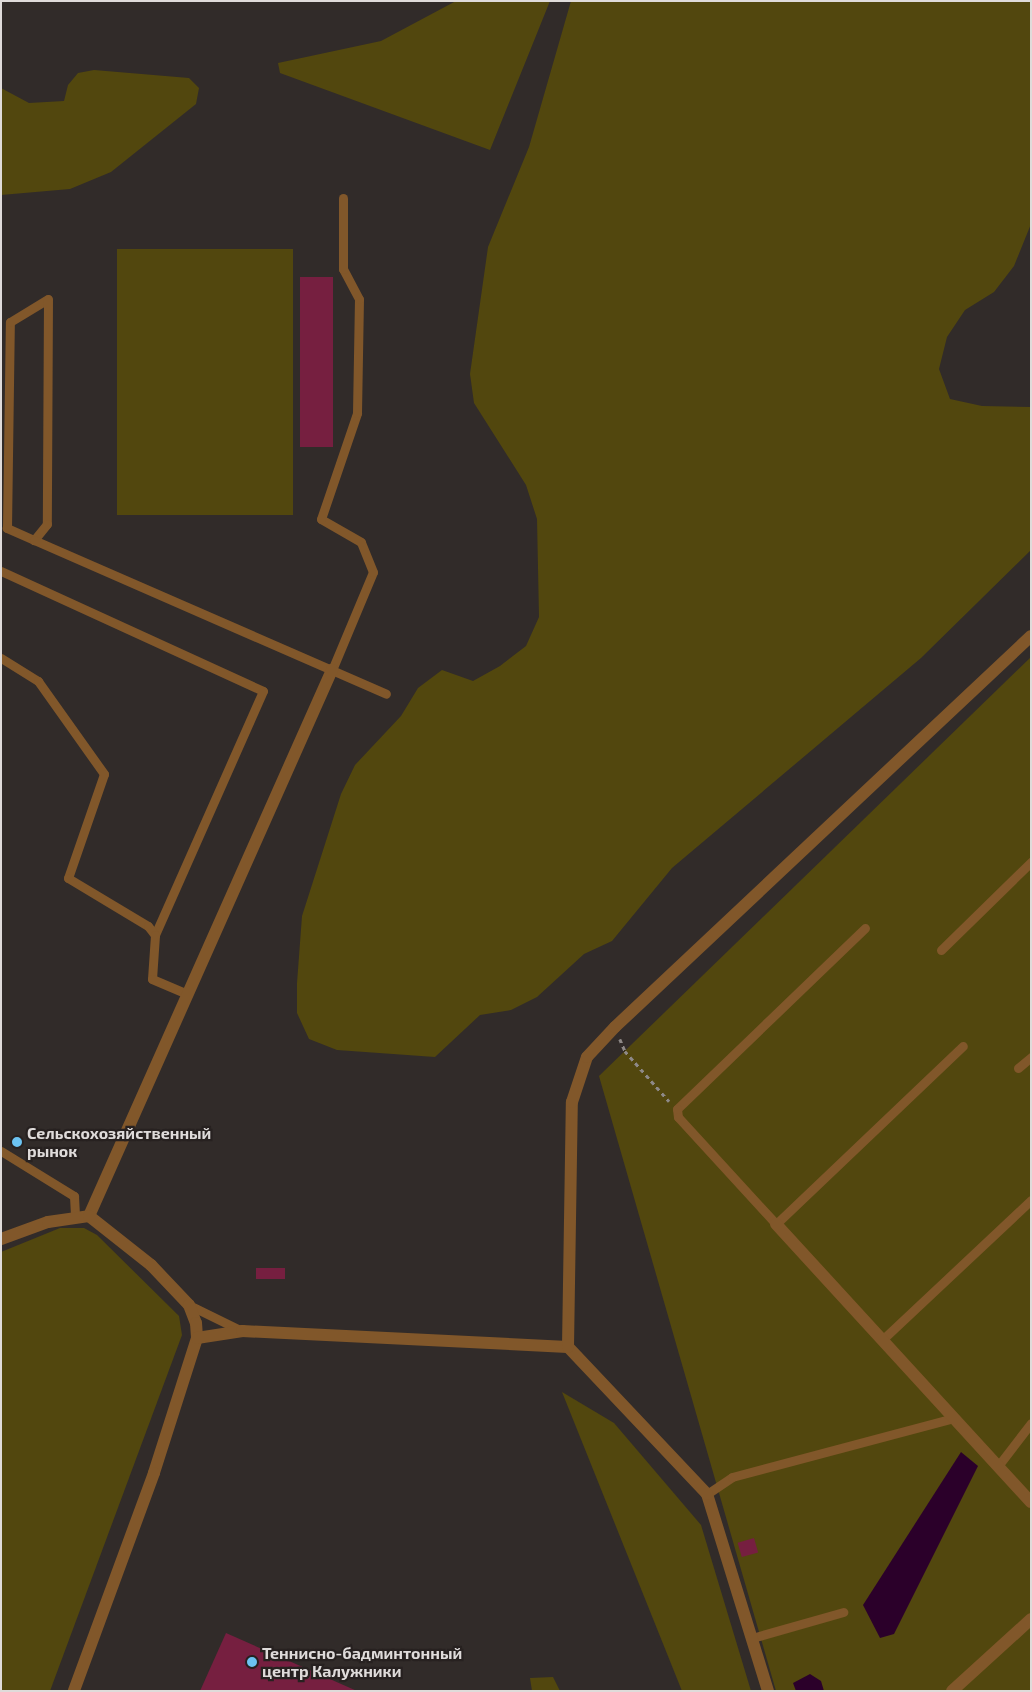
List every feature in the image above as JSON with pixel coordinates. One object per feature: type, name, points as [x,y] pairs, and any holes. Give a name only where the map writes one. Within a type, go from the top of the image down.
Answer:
[{"type":"street","points":[[568,1347],[572,1102],[587,1057],[615,1027],[1031,636]]},
{"type":"street","points":[[89,1216],[332,670]]},
{"type":"street","points":[[1,1240],[75,1215],[89,1216],[150,1265],[189,1305],[196,1338],[154,1473],[74,1691]]},
{"type":"street","points":[[776,1224],[1031,1502]]},
{"type":"street","points":[[196,1338],[242,1331],[568,1347],[707,1494],[768,1691]]},
{"type":"street","points":[[952,1691],[1031,1619]]},
{"type":"lane","points":[[332,670],[373,572],[361,542],[321,519],[357,413],[359,298],[343,269],[343,198]]},
{"type":"lane","points":[[34,540],[47,524],[48,298],[10,322],[7,528],[34,540],[332,670],[386,694]]},
{"type":"lane","points":[[1,571],[263,692],[156,935],[152,979],[188,994]]},
{"type":"lane","points":[[1,658],[38,681],[104,774],[68,878],[156,935]]},
{"type":"lane","points":[[941,950],[1031,862]]},
{"type":"lane","points":[[865,928],[677,1109],[678,1117],[776,1224],[963,1046]]},
{"type":"lane","points":[[1018,1068],[1031,1057]]},
{"type":"lane","points":[[1,1150],[74,1196],[75,1215]]},
{"type":"lane","points":[[882,1340],[1031,1200]]},
{"type":"lane","points":[[189,1305],[242,1331]]},
{"type":"lane","points":[[707,1494],[732,1477],[954,1418]]},
{"type":"lane","points":[[998,1466],[1031,1423]]},
{"type":"lane","points":[[752,1638],[843,1612]]},
{"type":"path","points":[[615,1027],[625,1051],[677,1109]]},
{"type":"shaded area","points":[[456,1],[550,1],[490,150],[280,73],[278,63],[381,41]]},
{"type":"shaded area","points":[[571,1],[1031,1],[1031,224],[1014,266],[994,292],[965,310],[947,337],[939,369],[950,399],[982,406],[1031,407],[1031,550],[921,658],[672,868],[612,941],[584,954],[537,997],[511,1010],[480,1015],[435,1057],[337,1050],[309,1039],[297,1013],[297,983],[302,916],[341,794],[355,765],[401,716],[418,688],[442,670],[473,681],[500,666],[526,646],[539,617],[537,519],[526,485],[474,403],[470,374],[488,247],[529,147]]},
{"type":"shaded area","points":[[94,70],[189,78],[199,88],[196,104],[111,172],[70,189],[1,195],[1,88],[29,103],[64,101],[68,85],[78,73]]},
{"type":"shaded area","points":[[117,249],[293,249],[293,515],[117,515]]},
{"type":"shaded area","points":[[1031,657],[1031,1691],[776,1691],[599,1076]]},
{"type":"shaded area","points":[[60,1228],[84,1228],[97,1235],[179,1316],[182,1335],[50,1691],[1,1691],[1,1252]]},
{"type":"shaded area","points":[[562,1392],[614,1423],[701,1525],[751,1691],[682,1691]]},
{"type":"shaded area","points":[[961,1452],[978,1466],[894,1634],[880,1638],[863,1605]]},
{"type":"shaded area","points":[[810,1674],[821,1681],[824,1691],[796,1691],[793,1683]]},
{"type":"shaded area","points":[[553,1677],[560,1691],[532,1691],[530,1678]]},
{"type":"building","points":[[300,277],[333,277],[333,447],[300,447]]},
{"type":"building","points":[[256,1268],[285,1268],[285,1279],[256,1279]]},
{"type":"building","points":[[754,1538],[758,1552],[742,1557],[738,1543]]},
{"type":"building","name":"Теннисно-бадминтонный центр Калужники","points":[[226,1633],[357,1691],[200,1691]]},
{"type":"place","name":"Сельскохозяйственный рынок","points":[[17,1142]]},
{"type":"place","name":"Теннисно-бадминтонный центр Калужники","points":[[252,1662]]}]
